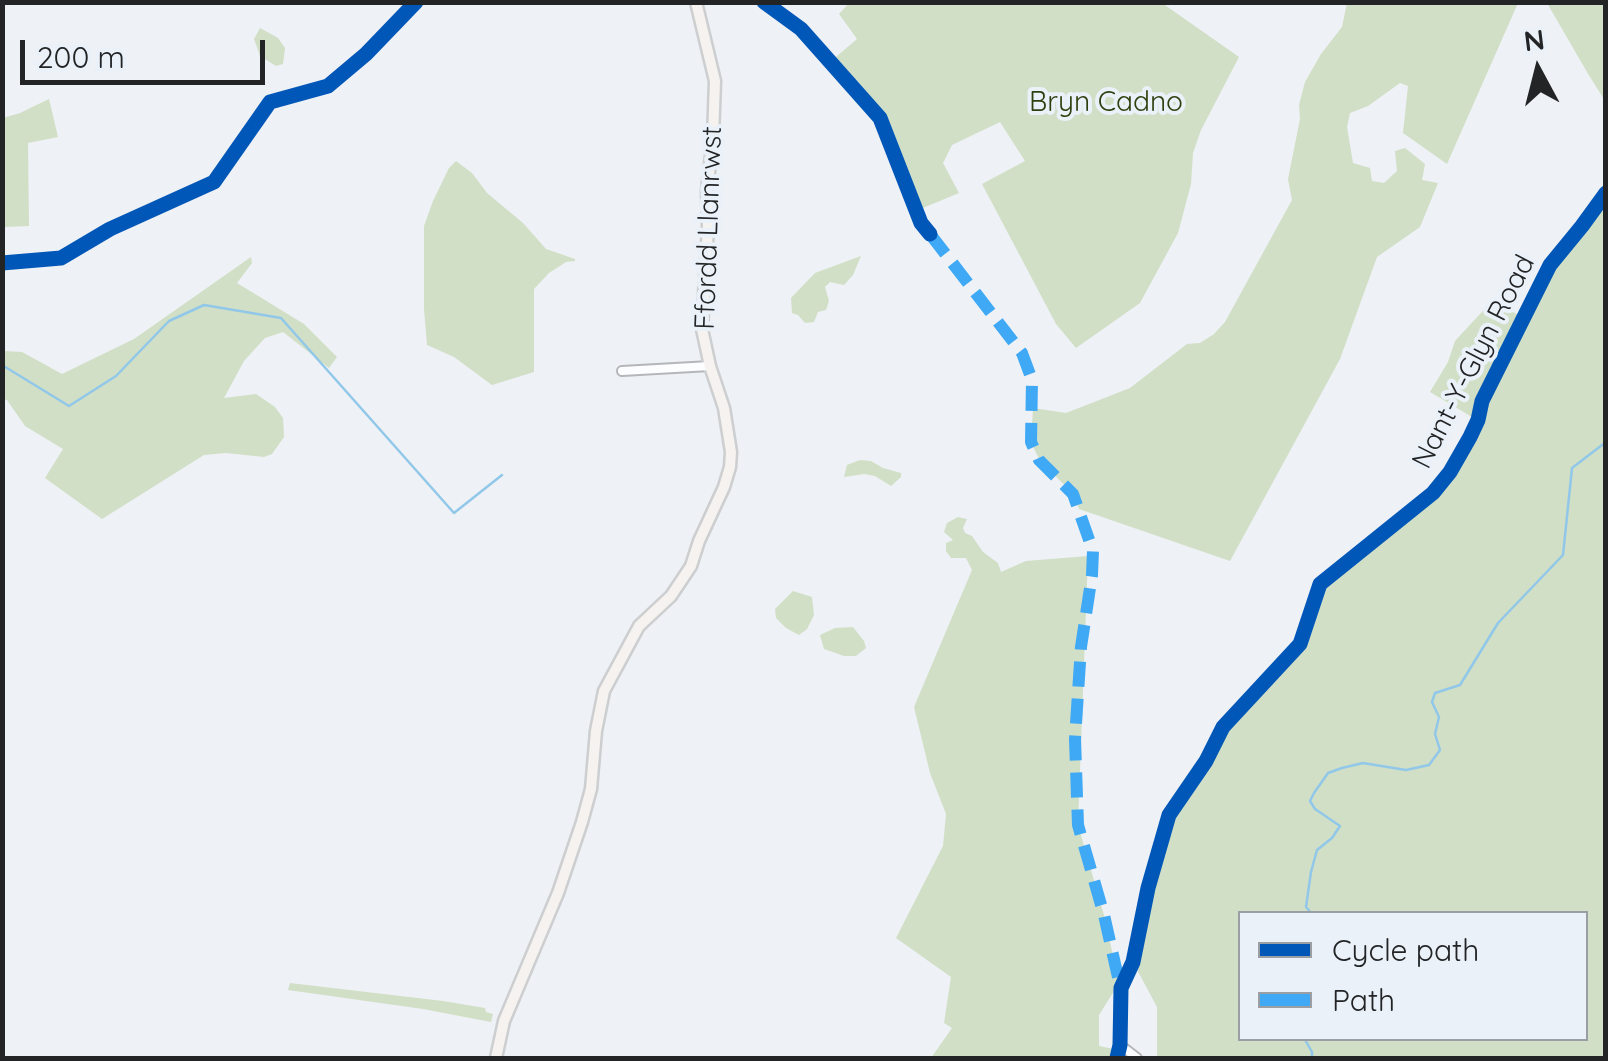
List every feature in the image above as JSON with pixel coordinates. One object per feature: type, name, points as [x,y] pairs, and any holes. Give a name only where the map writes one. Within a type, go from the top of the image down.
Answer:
[{"type":"main road","name":"Ffordd Llanrwst","points":[[496,1058],[504,1021],[558,893],[582,822],[591,788],[604,692],[638,626],[683,580],[724,487],[731,452],[724,408],[702,328],[715,80],[696,2]]},
{"type":"street","points":[[2,263],[61,258],[110,229],[214,182],[270,102],[328,86],[366,54],[416,2]]},
{"type":"street","points":[[764,2],[801,28],[880,118],[921,223],[930,234]]},
{"type":"street","name":"Nant-Y-Glyn Road","points":[[1118,1058],[1121,988],[1133,962],[1148,888],[1169,815],[1206,761],[1223,727],[1300,644],[1320,584],[1433,493],[1450,472],[1550,265],[1606,193]]},
{"type":"street","points":[[622,371],[710,366]]},
{"type":"street","points":[[1120,1045],[1137,1058]]},
{"type":"green space","name":"Bryn Cadno","points":[[850,2],[1162,3],[1239,57],[1193,153],[1191,184],[1178,233],[1140,303],[1076,348],[1056,324],[982,184],[1025,161],[1000,122],[952,145],[943,163],[959,193],[918,210],[880,118],[830,62],[857,39],[839,14]]},
{"type":"green space","points":[[1347,3],[1518,3],[1447,164],[1403,133],[1408,86],[1400,83],[1368,106],[1350,113],[1347,127],[1353,163],[1370,168],[1372,181],[1384,183],[1397,171],[1395,151],[1405,148],[1425,164],[1422,180],[1438,183],[1420,227],[1377,257],[1340,359],[1230,561],[1079,509],[1073,494],[1039,459],[1031,442],[1033,408],[1066,413],[1130,388],[1187,344],[1200,343],[1225,322],[1292,200],[1288,179],[1305,82],[1342,27]]},
{"type":"green space","points":[[1547,3],[1605,3],[1605,101],[1587,72]]},
{"type":"green space","points":[[260,28],[278,38],[285,48],[283,64],[276,66],[260,56],[254,39]]},
{"type":"green space","points":[[49,99],[58,137],[28,143],[29,226],[3,227],[3,118]]},
{"type":"green space","points":[[456,161],[546,249],[575,259],[549,273],[534,289],[534,372],[492,385],[454,357],[427,345],[424,226],[449,168]]},
{"type":"green space","points":[[1605,198],[1605,1058],[1157,1058],[1157,1007],[1135,966],[1152,884],[1172,819],[1226,729],[1289,663],[1308,635],[1323,590],[1366,551],[1425,508],[1442,491],[1459,464],[1477,420],[1430,392],[1455,341],[1491,302],[1519,315],[1482,401],[1481,421],[1486,402],[1539,291],[1560,256],[1564,257]]},
{"type":"green space","points":[[861,256],[844,285],[830,282],[825,287],[829,301],[814,322],[805,323],[792,313],[791,298],[815,273]]},
{"type":"green space","points":[[251,257],[252,263],[237,283],[304,324],[337,357],[329,368],[283,332],[265,338],[244,361],[224,398],[256,394],[275,407],[283,418],[284,437],[272,454],[204,455],[102,519],[45,478],[63,449],[25,426],[3,399],[3,351],[22,352],[62,374],[134,339]]},
{"type":"green space","points":[[860,460],[901,473],[901,477],[891,486],[875,476],[844,477],[847,465]]},
{"type":"green space","points":[[958,517],[967,519],[965,533],[998,563],[1001,572],[1026,561],[1088,556],[1078,825],[1119,983],[1099,1015],[1099,1046],[1119,1050],[1117,1058],[931,1058],[952,1028],[944,1023],[951,977],[896,938],[943,846],[946,814],[930,773],[914,707],[972,570],[966,558],[951,558],[946,551],[946,543],[953,540],[944,532],[947,523]]},
{"type":"green space","points":[[793,591],[812,597],[814,615],[799,635],[776,618],[775,609]]},
{"type":"green space","points":[[853,627],[866,648],[856,656],[824,649],[820,635],[835,628]]},
{"type":"green space","points":[[290,983],[443,1001],[485,1008],[493,1014],[491,1022],[288,990]]},
{"type":"waterway","points":[[2,365],[69,406],[116,376],[169,321],[204,305],[281,318],[454,513],[502,475]]},
{"type":"waterway","points":[[1309,911],[1306,907],[1317,850],[1340,826],[1315,809],[1310,801],[1314,793],[1328,773],[1342,768],[1363,763],[1406,770],[1429,765],[1440,750],[1435,734],[1439,717],[1432,702],[1435,693],[1460,685],[1498,623],[1563,555],[1572,468],[1606,442]]},
{"type":"waterway","points":[[1306,1041],[1312,1058]]},
{"type":"marked path","points":[[930,234],[1022,353],[1032,380],[1031,442],[1039,460],[1073,494],[1093,551],[1075,739],[1078,825],[1120,986]]},
{"type":"cycle path","points":[[2,263],[61,258],[110,229],[214,182],[270,102],[328,86],[366,54],[416,2]]},
{"type":"cycle path","points":[[764,2],[801,29],[880,118],[921,223],[930,234]]},
{"type":"cycle path","points":[[1117,1058],[1121,988],[1133,962],[1148,888],[1169,815],[1206,761],[1223,727],[1300,644],[1320,584],[1433,493],[1450,472],[1550,265],[1606,193]]}]
